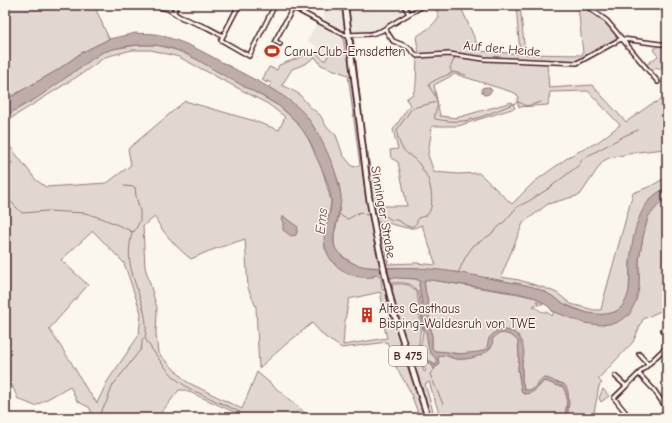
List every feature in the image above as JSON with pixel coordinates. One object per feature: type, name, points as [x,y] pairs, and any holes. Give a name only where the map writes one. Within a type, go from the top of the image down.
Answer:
[{"type":"main road","name":"Sinninger Straße","points":[[345,5],[371,207],[380,255],[394,313],[428,418]]},
{"type":"street","points":[[151,5],[168,9],[180,17],[208,28],[223,36]]},
{"type":"street","points":[[174,13],[176,5]]},
{"type":"street","points":[[240,5],[221,40],[249,56],[275,5]]},
{"type":"street","points":[[404,5],[409,14]]},
{"type":"street","points":[[280,44],[275,41],[291,6],[345,35],[348,35],[371,34],[381,31],[425,5]]},
{"type":"street","points":[[585,5],[608,21],[658,82]]},
{"type":"street","name":"Auf der Heide","points":[[385,29],[393,41],[408,47],[417,56],[449,54],[484,59],[577,63],[623,39]]},
{"type":"street","points":[[623,39],[667,44]]},
{"type":"street","points":[[663,330],[667,328]]},
{"type":"street","points":[[630,418],[614,398],[664,349],[667,349]]},
{"type":"street","points":[[639,354],[648,364]]},
{"type":"street","points":[[639,374],[654,390],[667,409]]},
{"type":"street","points":[[615,376],[626,386]]},
{"type":"shaded area","points":[[5,5],[94,5],[109,39],[81,53],[56,71],[5,100]]},
{"type":"shaded area","points":[[340,5],[425,5],[381,31],[343,36],[345,51],[325,61],[315,52],[317,47],[307,41],[318,20],[325,24],[323,8]]},
{"type":"shaded area","points":[[435,5],[460,5],[480,51],[520,54],[516,5],[520,5],[525,54],[582,55],[578,5],[585,5],[607,21],[623,39],[577,63],[547,62],[549,88],[592,85],[626,122],[650,105],[661,100],[667,106],[667,153],[665,149],[638,152],[609,158],[603,161],[580,195],[548,204],[523,223],[501,277],[519,280],[545,288],[557,293],[571,304],[594,310],[601,310],[633,193],[651,186],[667,177],[667,188],[649,200],[630,263],[629,293],[620,309],[613,313],[600,315],[590,314],[564,304],[543,291],[525,285],[458,273],[417,268],[366,267],[354,264],[336,250],[334,244],[334,234],[338,220],[341,197],[339,184],[333,166],[315,129],[306,116],[291,102],[269,88],[271,83],[267,81],[267,83],[262,80],[269,67],[277,70],[279,65],[315,52],[325,61],[331,51],[345,51],[343,36],[353,35],[366,152],[368,152],[378,206],[407,206],[398,162],[391,158],[390,150],[398,149],[393,130],[410,105],[406,99],[413,94],[416,85],[417,56],[419,54],[416,37],[429,28],[439,18]],"holes":[[[315,57],[321,65],[348,75],[360,165],[353,167],[343,155],[336,135],[326,126],[320,115],[310,107],[299,94],[282,85],[292,69],[305,64]],[[455,74],[515,93],[519,97],[517,100],[519,107],[548,105],[550,92],[588,91],[620,125],[598,142],[570,156],[534,182],[512,204],[479,173],[458,174],[434,172],[428,155],[432,126],[458,126],[515,108],[512,102],[456,118],[440,116],[434,85]],[[379,221],[407,228],[414,228],[422,225],[436,265],[416,263],[388,264]]]},
{"type":"shaded area","points":[[136,33],[158,35],[194,47],[273,90],[300,109],[312,124],[331,160],[341,198],[334,233],[335,246],[337,251],[345,259],[354,264],[374,268],[417,268],[442,270],[531,286],[580,311],[593,314],[611,313],[620,308],[627,297],[633,242],[638,220],[649,200],[657,193],[667,188],[667,198],[662,201],[648,217],[639,260],[639,288],[636,301],[629,315],[616,323],[600,325],[584,323],[552,311],[549,307],[536,298],[518,293],[424,280],[432,348],[435,351],[458,354],[479,352],[487,347],[489,338],[496,331],[508,330],[516,334],[521,341],[524,352],[522,378],[524,390],[532,389],[544,378],[563,384],[566,386],[568,391],[569,402],[567,418],[564,418],[567,405],[566,393],[562,386],[557,386],[544,381],[532,392],[526,394],[522,393],[518,369],[518,341],[508,334],[498,334],[492,340],[493,344],[487,352],[473,358],[454,359],[444,355],[439,356],[439,365],[434,369],[431,364],[427,362],[427,360],[432,362],[435,366],[437,363],[429,351],[426,332],[424,330],[423,309],[419,284],[420,281],[416,279],[381,277],[375,275],[373,277],[360,277],[352,275],[338,267],[328,254],[324,238],[331,207],[329,188],[310,141],[294,120],[279,106],[191,56],[169,48],[150,45],[120,47],[101,53],[37,98],[5,116],[5,100],[56,71],[81,53],[109,39]]},
{"type":"shaded area","points":[[660,44],[667,44],[667,63],[659,70],[657,67],[651,72],[645,66],[658,56],[653,50]]},
{"type":"shaded area","points":[[138,45],[157,45],[179,51],[198,60],[279,106],[300,126],[308,138],[323,172],[331,201],[325,230],[325,248],[334,264],[373,277],[376,275],[381,277],[382,290],[393,289],[392,284],[403,284],[409,285],[417,292],[421,327],[418,350],[424,372],[426,371],[419,353],[423,332],[419,295],[417,291],[411,285],[404,283],[392,283],[390,277],[416,279],[420,282],[419,284],[430,352],[436,358],[437,363],[435,366],[431,361],[430,363],[434,368],[439,365],[439,356],[457,359],[472,357],[487,351],[493,344],[492,340],[498,334],[508,334],[518,341],[518,369],[521,389],[524,394],[533,392],[544,381],[562,386],[566,393],[567,405],[564,418],[449,418],[439,413],[429,382],[425,384],[435,418],[420,418],[409,389],[396,367],[387,342],[342,348],[325,337],[312,323],[259,368],[256,307],[248,288],[245,239],[209,251],[191,259],[170,240],[155,217],[143,226],[145,267],[157,308],[156,334],[158,353],[187,382],[242,409],[257,372],[311,418],[242,418],[234,412],[185,390],[179,390],[157,418],[93,418],[90,408],[77,401],[70,386],[35,406],[18,399],[12,385],[5,383],[5,172],[12,163],[5,154],[5,140],[36,180],[46,187],[107,183],[131,165],[128,149],[185,101],[251,120],[279,130],[285,117],[268,104],[179,57],[151,50],[132,50],[105,57],[83,73],[5,122],[5,116],[101,53],[112,49]],"holes":[[[93,231],[124,263],[141,313],[139,335],[107,382],[97,403],[49,329],[88,285],[61,260]],[[380,292],[384,310],[389,311],[391,318],[382,317],[387,338],[343,345],[345,320],[349,299]]]},
{"type":"shaded area","points":[[485,87],[492,90],[487,95],[484,95],[482,92],[482,88]]},
{"type":"shaded area","points":[[667,198],[667,308],[643,319],[633,342],[598,379],[602,383],[599,386],[594,413],[590,418],[567,418],[569,403],[564,384],[542,380],[532,389],[524,390],[522,379],[522,344],[519,336],[513,332],[504,330],[497,331],[490,337],[488,345],[481,352],[461,354],[435,351],[432,348],[425,279],[536,298],[543,303],[541,305],[536,301],[539,305],[534,305],[552,316],[554,311],[567,315],[616,323],[639,288],[639,260],[648,217],[662,200]]},
{"type":"shaded area","points":[[282,217],[298,227],[296,235],[291,236],[283,230],[283,222],[281,220]]},
{"type":"shaded area","points":[[603,389],[609,396],[601,402],[599,398]]},
{"type":"waterway","points":[[452,73],[450,68],[455,57]]},
{"type":"waterway","points":[[437,102],[429,84],[454,72],[466,75]]},
{"type":"waterway","points":[[373,213],[382,214],[391,220],[398,221],[411,227],[417,222],[418,218],[427,215],[431,208],[432,197],[428,179],[420,165],[402,148],[397,134],[397,130],[412,108],[437,102],[435,119],[460,121],[477,118],[518,102],[528,106],[541,102]]},
{"type":"waterway","points":[[458,273],[466,256],[473,246],[490,235],[517,207],[548,189],[579,165],[582,159],[638,130]]},
{"type":"waterway","points":[[124,186],[135,187],[140,211],[140,221],[134,232],[131,231]]},
{"type":"waterway","points":[[5,196],[22,213],[47,211],[85,213],[104,219],[129,230],[132,233],[129,252],[130,262],[146,322],[145,338],[151,348],[164,366],[177,380],[190,389],[240,412]]},
{"type":"waterway","points":[[338,213],[348,219],[360,212],[367,215],[370,214]]},
{"type":"waterway","points":[[100,418],[100,413],[106,403],[113,385],[141,349],[143,338]]},
{"type":"waterway","points":[[434,369],[430,374],[443,404]]},
{"type":"waterway","points":[[244,414],[248,418]]},
{"type":"place","name":"Canu-Club-Emsdetten","points":[[272,51]]},
{"type":"place","name":"Altes Gasthaus Bisping-Waldesruh von TWE","points":[[367,315]]},
{"type":"water label","name":"Ems","points":[[321,221]]}]
